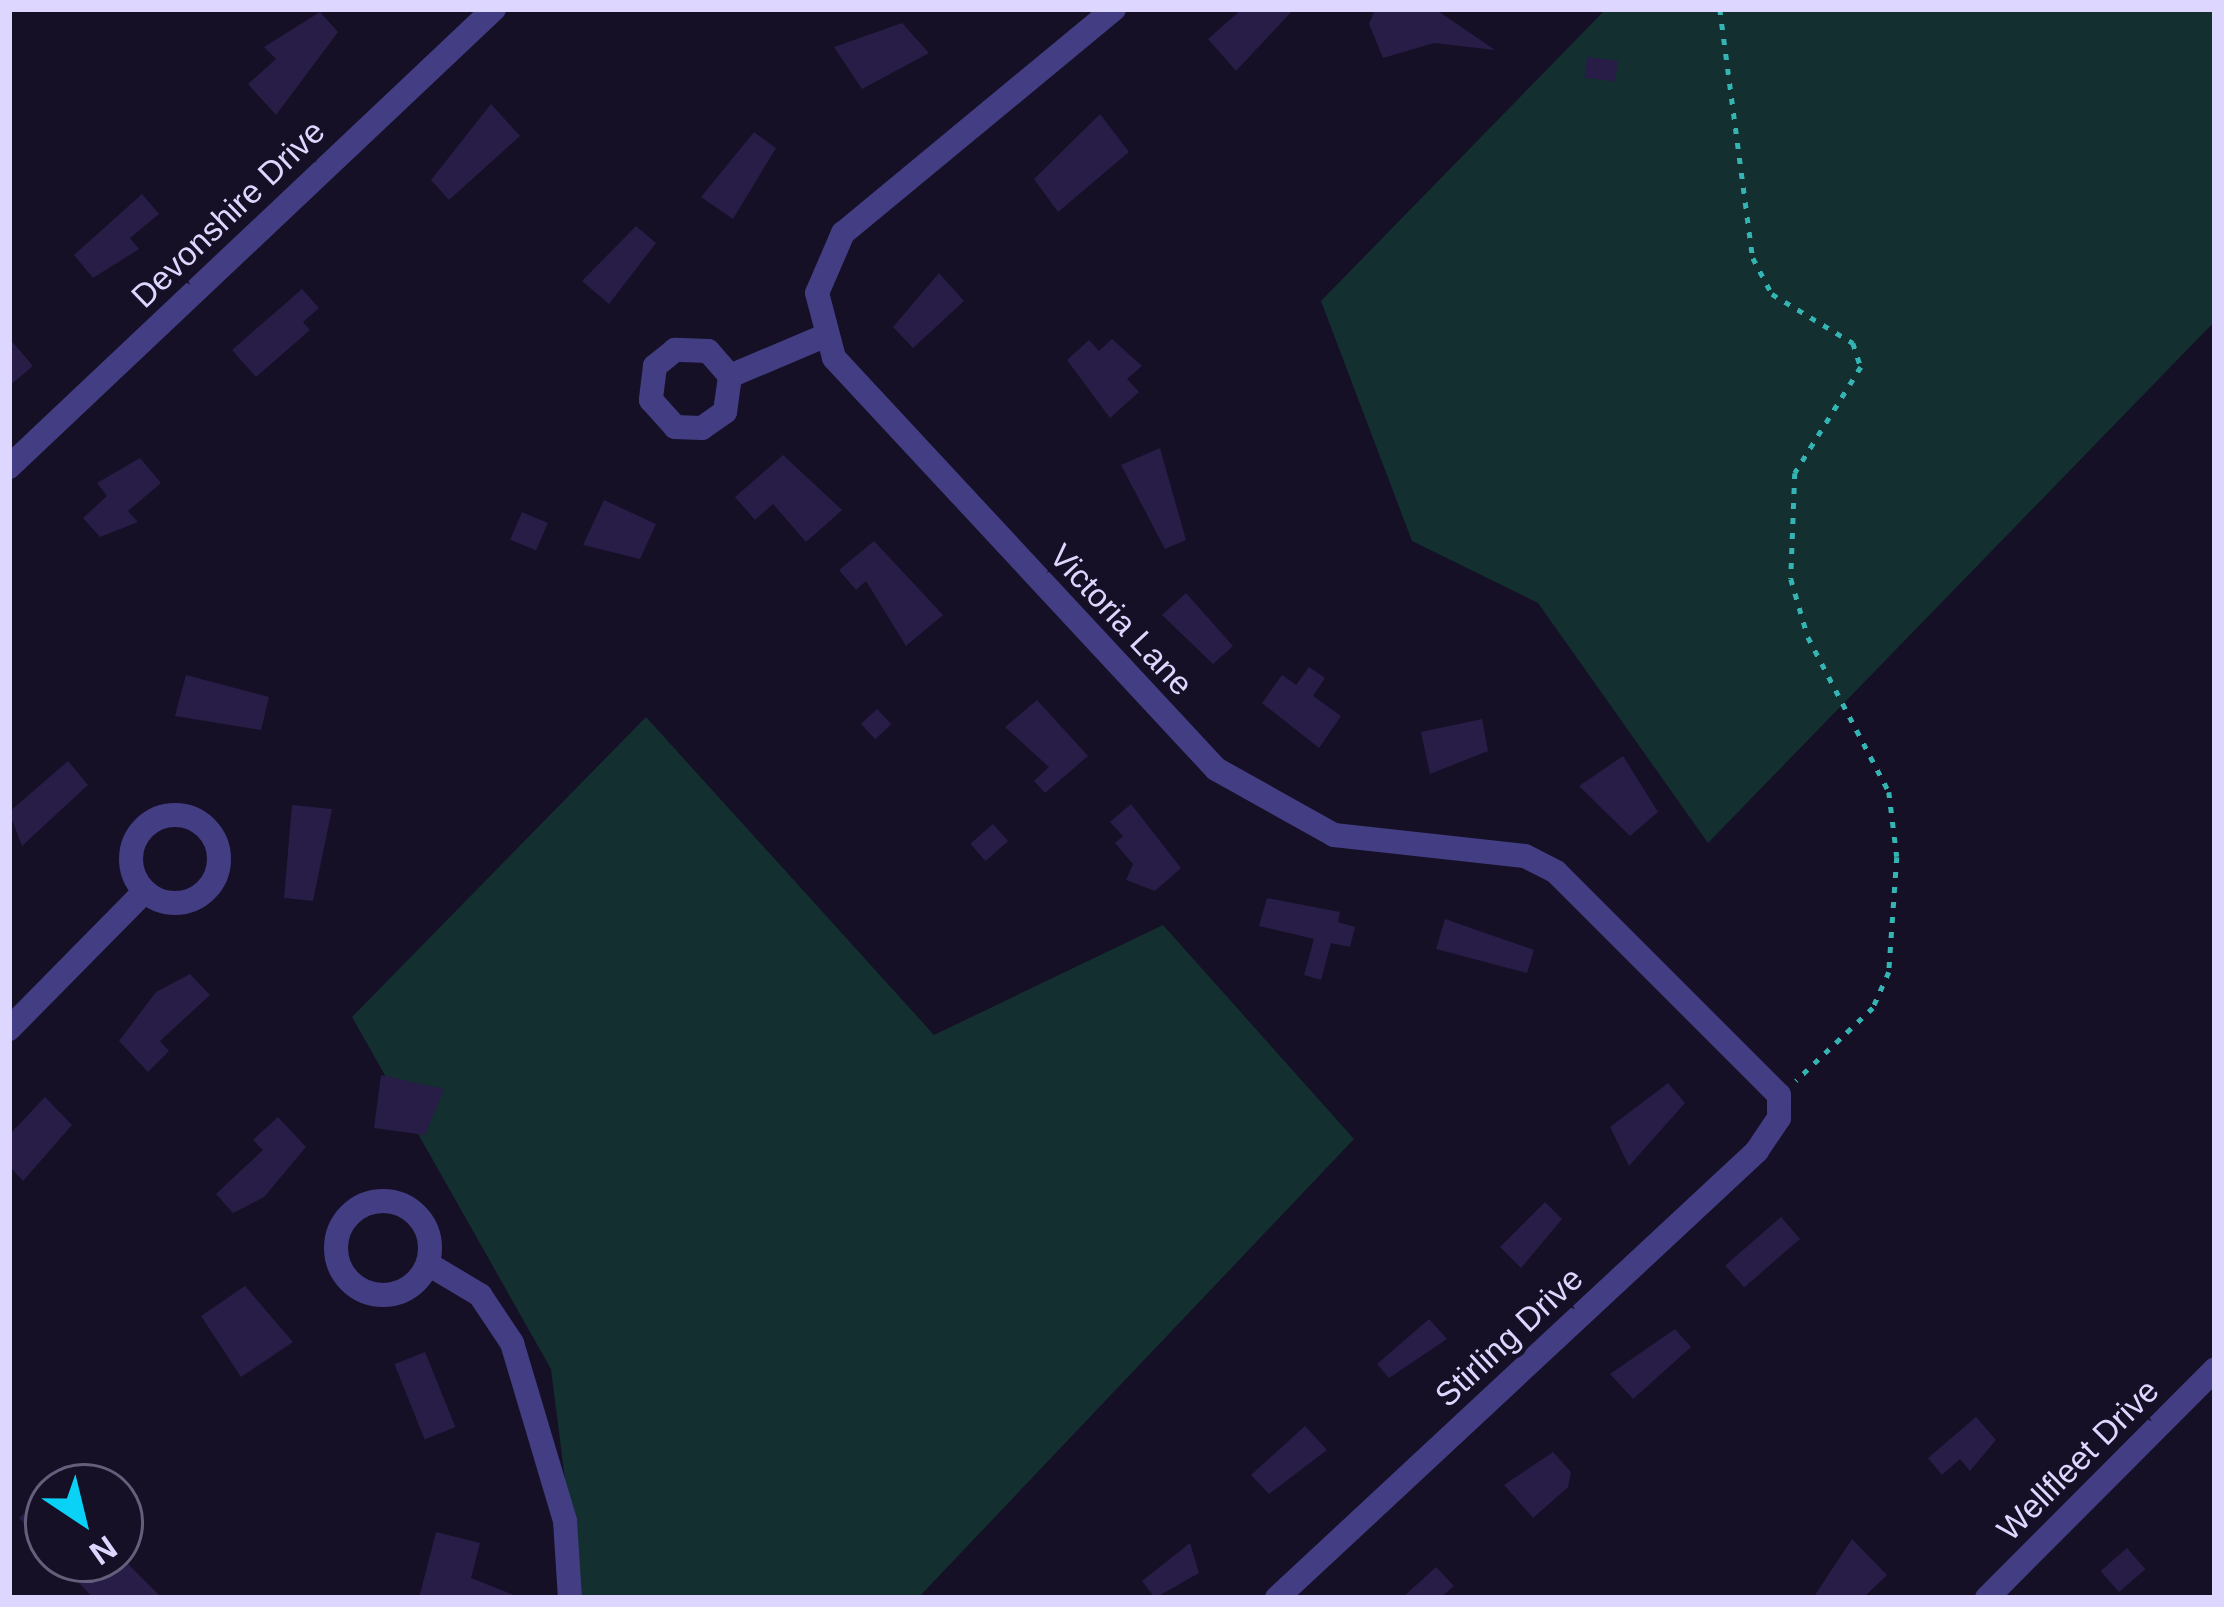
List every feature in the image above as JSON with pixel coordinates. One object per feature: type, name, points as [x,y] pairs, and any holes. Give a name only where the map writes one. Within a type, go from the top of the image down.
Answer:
[{"type":"street","name":"Devonshire Drive","points":[[9,467],[494,9]]},
{"type":"street","points":[[730,376],[822,338],[823,271],[859,216],[1114,9]]},
{"type":"street","name":"Victoria Lane","points":[[822,338],[863,396],[1216,769],[1334,835],[1525,856],[1556,872],[1779,1107]]},
{"type":"street","points":[[9,1029],[145,892]]},
{"type":"street","name":"Stirling Drive","points":[[1277,1598],[1779,1107]]},
{"type":"street","points":[[428,1264],[480,1295],[512,1343],[566,1521],[570,1598]]},
{"type":"street","name":"Wellfleet Drive","points":[[1987,1598],[2215,1369]]},
{"type":"path","points":[[1720,9],[1753,258],[1772,294],[1853,343],[1861,367],[1795,473],[1791,579],[1808,637],[1889,792],[1897,857],[1889,972],[1873,1008],[1779,1107]]},
{"type":"green space","points":[[1606,9],[2215,9],[2215,321],[1708,843],[1538,603],[1412,541],[1321,301]]},
{"type":"green space","points":[[646,717],[934,1035],[1163,925],[1354,1139],[918,1598],[580,1598],[551,1369],[352,1017]]},
{"type":"building","points":[[1242,9],[1294,9],[1236,71],[1208,39]]},
{"type":"building","points":[[1375,9],[1435,9],[1495,50],[1434,43],[1383,58],[1369,24]]},
{"type":"building","points":[[320,12],[338,32],[276,115],[248,84],[276,59],[264,47]]},
{"type":"building","points":[[902,23],[929,53],[862,89],[834,47]]},
{"type":"building","points":[[1587,57],[1618,61],[1615,82],[1584,78]]},
{"type":"building","points":[[491,104],[520,136],[449,200],[431,180]]},
{"type":"building","points":[[1100,114],[1129,152],[1058,212],[1034,179]]},
{"type":"building","points":[[754,132],[776,148],[733,219],[701,197]]},
{"type":"building","points":[[142,194],[159,214],[130,238],[139,249],[93,278],[74,255]]},
{"type":"building","points":[[636,226],[656,243],[609,304],[582,281]]},
{"type":"building","points":[[939,273],[964,301],[913,348],[893,327]]},
{"type":"building","points":[[302,289],[319,308],[303,322],[310,330],[256,377],[232,350]]},
{"type":"building","points":[[9,338],[33,366],[9,386]]},
{"type":"building","points":[[1112,339],[1142,366],[1127,379],[1139,392],[1110,418],[1067,360],[1089,340],[1099,351]]},
{"type":"building","points":[[1160,448],[1186,540],[1165,549],[1121,465]]},
{"type":"building","points":[[783,455],[842,510],[806,542],[773,504],[755,520],[735,497]]},
{"type":"building","points":[[140,458],[161,483],[128,511],[138,522],[100,537],[83,518],[107,496],[97,483]]},
{"type":"building","points":[[604,500],[656,524],[640,559],[583,545]]},
{"type":"building","points":[[522,512],[548,523],[536,551],[510,540]]},
{"type":"building","points":[[874,541],[943,615],[906,646],[866,581],[856,590],[839,570]]},
{"type":"building","points":[[1186,593],[1233,646],[1213,664],[1162,615]]},
{"type":"building","points":[[1309,667],[1325,678],[1313,696],[1341,716],[1319,748],[1262,703],[1282,675],[1296,685]]},
{"type":"building","points":[[186,675],[269,697],[261,730],[175,716]]},
{"type":"building","points":[[1037,700],[1088,756],[1045,793],[1034,781],[1049,767],[1005,727]]},
{"type":"building","points":[[877,709],[891,724],[875,739],[861,724]]},
{"type":"building","points":[[1482,719],[1488,751],[1430,774],[1421,732]]},
{"type":"building","points":[[1623,756],[1658,812],[1630,836],[1579,786]]},
{"type":"building","points":[[68,761],[88,785],[22,846],[9,812]]},
{"type":"building","points":[[1131,804],[1181,868],[1155,891],[1126,880],[1133,864],[1115,843],[1123,836],[1110,822]]},
{"type":"building","points":[[292,805],[332,809],[313,901],[284,898]]},
{"type":"building","points":[[993,824],[1008,841],[985,861],[970,844]]},
{"type":"building","points":[[1267,898],[1340,912],[1338,922],[1355,927],[1350,947],[1331,943],[1321,980],[1304,975],[1314,939],[1259,926]]},
{"type":"building","points":[[1445,919],[1534,950],[1527,973],[1436,949]]},
{"type":"building","points":[[190,974],[210,995],[160,1041],[169,1051],[148,1072],[119,1041],[156,992]]},
{"type":"building","points":[[381,1075],[444,1089],[425,1135],[374,1128]]},
{"type":"building","points":[[1668,1083],[1685,1103],[1629,1166],[1610,1127]]},
{"type":"building","points":[[45,1097],[72,1125],[23,1181],[9,1166],[9,1135]]},
{"type":"building","points":[[278,1117],[306,1147],[264,1197],[233,1213],[216,1194],[263,1150],[253,1140]]},
{"type":"building","points":[[1545,1202],[1562,1219],[1521,1268],[1500,1247]]},
{"type":"building","points":[[1781,1217],[1800,1239],[1744,1287],[1725,1266]]},
{"type":"building","points":[[245,1286],[293,1342],[241,1377],[201,1316]]},
{"type":"building","points":[[1429,1319],[1447,1339],[1389,1378],[1377,1364]]},
{"type":"building","points":[[1675,1329],[1691,1347],[1633,1399],[1610,1374]]},
{"type":"building","points":[[425,1352],[455,1427],[425,1439],[394,1364]]},
{"type":"building","points":[[1976,1417],[1996,1440],[1970,1471],[1960,1459],[1942,1475],[1928,1458]]},
{"type":"building","points":[[1305,1426],[1327,1450],[1269,1494],[1251,1475]]},
{"type":"building","points":[[1553,1452],[1571,1472],[1568,1487],[1533,1518],[1504,1485]]},
{"type":"building","points":[[436,1532],[480,1543],[471,1578],[521,1598],[419,1598]]},
{"type":"building","points":[[1852,1539],[1887,1575],[1863,1598],[1813,1598]]},
{"type":"building","points":[[1190,1543],[1199,1573],[1155,1598],[1142,1581]]},
{"type":"building","points":[[2127,1548],[2145,1569],[2119,1592],[2101,1571]]},
{"type":"building","points":[[1436,1567],[1454,1586],[1440,1598],[1402,1598]]},
{"type":"building","points":[[144,1580],[162,1598],[93,1598],[79,1583]]}]
